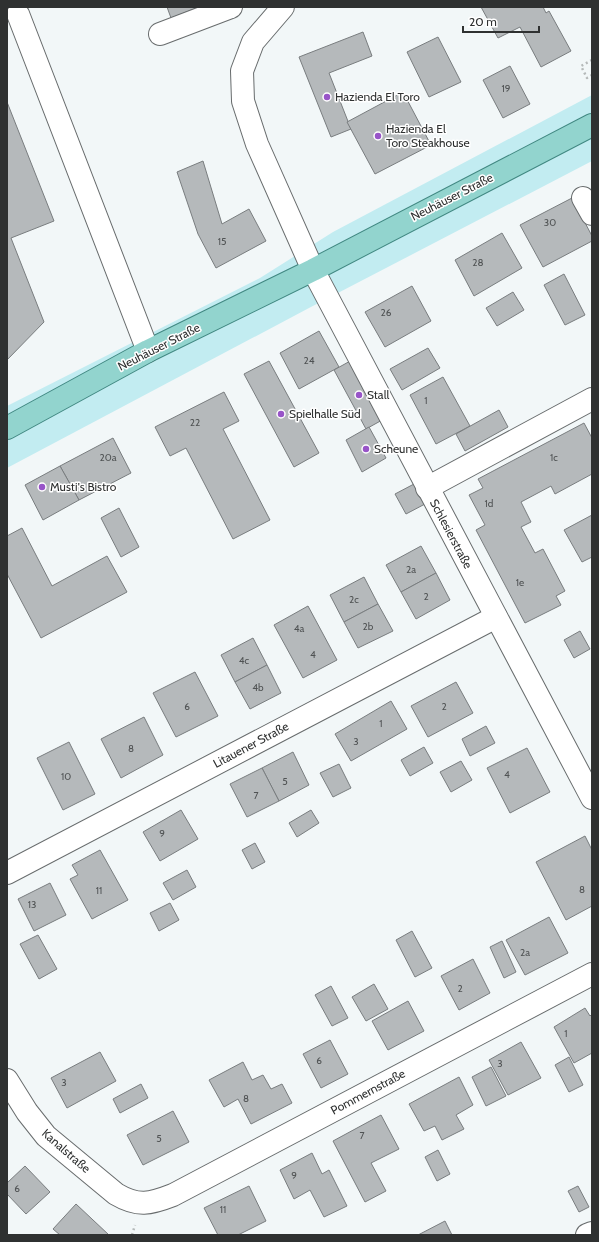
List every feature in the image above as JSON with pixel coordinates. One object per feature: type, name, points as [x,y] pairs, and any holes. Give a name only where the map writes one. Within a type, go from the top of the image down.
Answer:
[{"type":"main road","name":"Neuhäuser Straße","points":[[7,428],[148,351],[313,270],[592,125]]},
{"type":"street","points":[[160,34],[231,7]]},
{"type":"street","points":[[273,10],[253,42],[242,71],[243,101],[257,144],[313,270]]},
{"type":"street","points":[[18,14],[148,351]]},
{"type":"street","name":"Schlesierstraße","points":[[313,270],[427,488],[589,787]]},
{"type":"street","points":[[427,488],[592,399]]},
{"type":"street","name":"Litauener Straße","points":[[7,873],[496,617]]},
{"type":"street","name":"Pommernstraße","points":[[141,1204],[156,1202],[172,1195],[592,974]]},
{"type":"street","name":"Kanalstraße","points":[[7,1080],[27,1112],[46,1136],[116,1194],[128,1201],[141,1204]]},
{"type":"street","points":[[587,1235],[592,1232]]},
{"type":"path","points":[[592,60],[581,66],[587,78],[592,75]]},
{"type":"shaded area","points":[[592,95],[592,161],[309,308],[7,468],[7,406],[260,278],[333,232]]},
{"type":"building","points":[[167,7],[199,7],[171,18]]},
{"type":"building","points":[[481,7],[543,7],[546,13],[549,11],[571,51],[541,67],[520,27],[498,38]]},
{"type":"building","name":"Hazienda El Toro","points":[[363,32],[372,56],[329,73],[351,129],[331,137],[299,57]]},
{"type":"building","points":[[438,37],[461,82],[429,97],[407,52]]},
{"type":"building","points":[[510,66],[530,104],[503,118],[483,80]]},
{"type":"building","points":[[403,92],[431,145],[375,174],[347,122]]},
{"type":"building","points":[[7,102],[54,221],[11,238],[44,322],[7,360]]},
{"type":"building","points":[[203,161],[222,224],[249,209],[266,241],[216,268],[198,234],[177,172]]},
{"type":"building","points":[[572,198],[592,236],[592,241],[543,267],[520,225]]},
{"type":"building","points":[[502,233],[522,268],[474,296],[455,260]]},
{"type":"building","points":[[564,274],[585,315],[565,325],[544,285]]},
{"type":"building","points":[[412,286],[431,321],[385,347],[365,312]]},
{"type":"building","points":[[513,292],[524,310],[497,326],[486,308]]},
{"type":"building","points":[[319,331],[339,367],[299,389],[280,353]]},
{"type":"building","points":[[428,348],[440,368],[402,390],[390,369]]},
{"type":"building","name":"Stall","points":[[352,360],[384,419],[366,429],[334,370]]},
{"type":"building","name":"Spielhalle Süd","points":[[269,361],[319,453],[294,467],[244,374]]},
{"type":"building","points":[[443,377],[470,426],[436,444],[410,395]]},
{"type":"building","points":[[224,392],[239,421],[223,429],[270,520],[233,539],[186,448],[170,456],[155,427]]},
{"type":"building","points":[[499,410],[508,427],[465,451],[456,434]]},
{"type":"building","points":[[584,423],[592,438],[592,474],[555,494],[551,486],[521,502],[531,522],[521,527],[535,553],[543,549],[565,591],[556,596],[561,605],[525,623],[476,530],[485,525],[469,495],[483,488],[478,479]]},
{"type":"building","name":"Scheune","points":[[369,427],[386,458],[362,472],[346,440]]},
{"type":"building","points":[[113,438],[131,473],[79,500],[60,466]]},
{"type":"building","points":[[60,466],[79,500],[43,520],[25,485]]},
{"type":"building","points":[[414,484],[425,504],[406,514],[395,494]]},
{"type":"building","points":[[119,508],[139,547],[121,557],[101,518]]},
{"type":"building","points":[[592,515],[592,557],[582,562],[564,530]]},
{"type":"building","points":[[22,528],[52,586],[107,556],[127,592],[41,638],[7,574],[7,536]]},
{"type":"building","points":[[421,546],[436,573],[401,592],[386,565]]},
{"type":"building","points":[[436,573],[450,600],[416,619],[401,592]]},
{"type":"building","points":[[364,577],[378,604],[344,622],[330,595]]},
{"type":"building","points":[[378,604],[393,631],[358,648],[344,622]]},
{"type":"building","points":[[308,606],[337,660],[303,678],[274,625]]},
{"type":"building","points":[[580,631],[590,649],[574,658],[564,640]]},
{"type":"building","points":[[253,638],[267,665],[235,682],[221,655]]},
{"type":"building","points":[[267,665],[281,693],[250,709],[235,682]]},
{"type":"building","points":[[195,672],[218,716],[176,737],[153,693]]},
{"type":"building","points":[[456,682],[473,713],[428,737],[411,706]]},
{"type":"building","points":[[391,701],[407,729],[351,761],[335,734]]},
{"type":"building","points":[[144,717],[163,755],[121,778],[101,739]]},
{"type":"building","points":[[486,726],[495,743],[470,756],[462,739]]},
{"type":"building","points":[[69,742],[95,794],[63,810],[37,758]]},
{"type":"building","points":[[424,747],[433,763],[410,776],[401,760]]},
{"type":"building","points":[[527,748],[550,792],[510,813],[487,768]]},
{"type":"building","points":[[293,752],[309,785],[279,801],[262,768]]},
{"type":"building","points":[[461,761],[472,780],[451,792],[440,772]]},
{"type":"building","points":[[339,764],[351,788],[333,797],[320,773]]},
{"type":"building","points":[[262,768],[279,801],[247,817],[230,784]]},
{"type":"building","points":[[181,810],[198,839],[160,861],[143,832]]},
{"type":"building","points":[[311,810],[319,823],[297,837],[289,823]]},
{"type":"building","points":[[585,836],[592,850],[592,906],[566,920],[536,862]]},
{"type":"building","points":[[255,843],[265,862],[252,869],[242,850]]},
{"type":"building","points":[[100,850],[128,900],[92,919],[70,879],[78,875],[72,865]]},
{"type":"building","points":[[187,870],[196,887],[173,900],[163,883]]},
{"type":"building","points":[[50,883],[66,915],[34,931],[18,899]]},
{"type":"building","points":[[170,903],[179,920],[159,931],[150,913]]},
{"type":"building","points":[[549,917],[568,953],[525,975],[506,940]]},
{"type":"building","points":[[412,931],[432,968],[415,977],[396,940]]},
{"type":"building","points":[[38,935],[57,969],[39,979],[20,944]]},
{"type":"building","points":[[502,941],[516,972],[504,978],[490,947]]},
{"type":"building","points":[[473,959],[490,993],[459,1010],[441,976]]},
{"type":"building","points":[[374,984],[388,1009],[366,1021],[352,997]]},
{"type":"building","points":[[331,986],[348,1018],[332,1026],[315,995]]},
{"type":"building","points":[[408,1001],[424,1031],[388,1050],[372,1021]]},
{"type":"building","points":[[585,1008],[590,1016],[592,1014],[592,1053],[574,1063],[554,1027]]},
{"type":"building","points":[[330,1040],[348,1074],[321,1088],[303,1054]]},
{"type":"building","points":[[521,1042],[541,1078],[508,1095],[489,1060]]},
{"type":"building","points":[[100,1052],[116,1081],[67,1108],[51,1078]]},
{"type":"building","points":[[569,1057],[583,1085],[569,1092],[555,1065]]},
{"type":"building","points":[[243,1062],[252,1080],[263,1075],[271,1089],[282,1084],[292,1103],[251,1124],[238,1099],[224,1107],[209,1080]]},
{"type":"building","points":[[491,1067],[506,1096],[486,1106],[472,1077]]},
{"type":"building","points":[[459,1077],[473,1105],[456,1115],[464,1129],[442,1140],[435,1126],[424,1131],[409,1104]]},
{"type":"building","points":[[141,1084],[148,1098],[120,1113],[113,1099]]},
{"type":"building","points":[[173,1111],[189,1142],[143,1165],[127,1135]]},
{"type":"building","points":[[381,1115],[399,1149],[371,1163],[386,1191],[365,1202],[333,1141]]},
{"type":"building","points":[[438,1150],[450,1174],[437,1181],[425,1157]]},
{"type":"building","points":[[312,1153],[322,1174],[329,1170],[347,1206],[324,1217],[310,1190],[294,1199],[280,1170]]},
{"type":"building","points":[[25,1166],[50,1192],[26,1214],[7,1194],[7,1183]]},
{"type":"building","points":[[249,1186],[266,1221],[238,1235],[218,1235],[204,1208]]},
{"type":"building","points":[[578,1186],[589,1207],[579,1212],[568,1191]]},
{"type":"building","points":[[76,1204],[109,1235],[60,1235],[53,1229]]},
{"type":"building","points":[[445,1221],[452,1235],[418,1235]]},
{"type":"place","name":"Hazienda El Toro","points":[[327,97]]},
{"type":"place","name":"Hazienda El Toro Steakhouse","points":[[378,136]]},
{"type":"place","name":"Stall","points":[[359,395]]},
{"type":"place","name":"Spielhalle Süd","points":[[281,414]]},
{"type":"place","name":"Scheune","points":[[366,449]]},
{"type":"place","name":"Musti's Bistro","points":[[42,487]]}]
